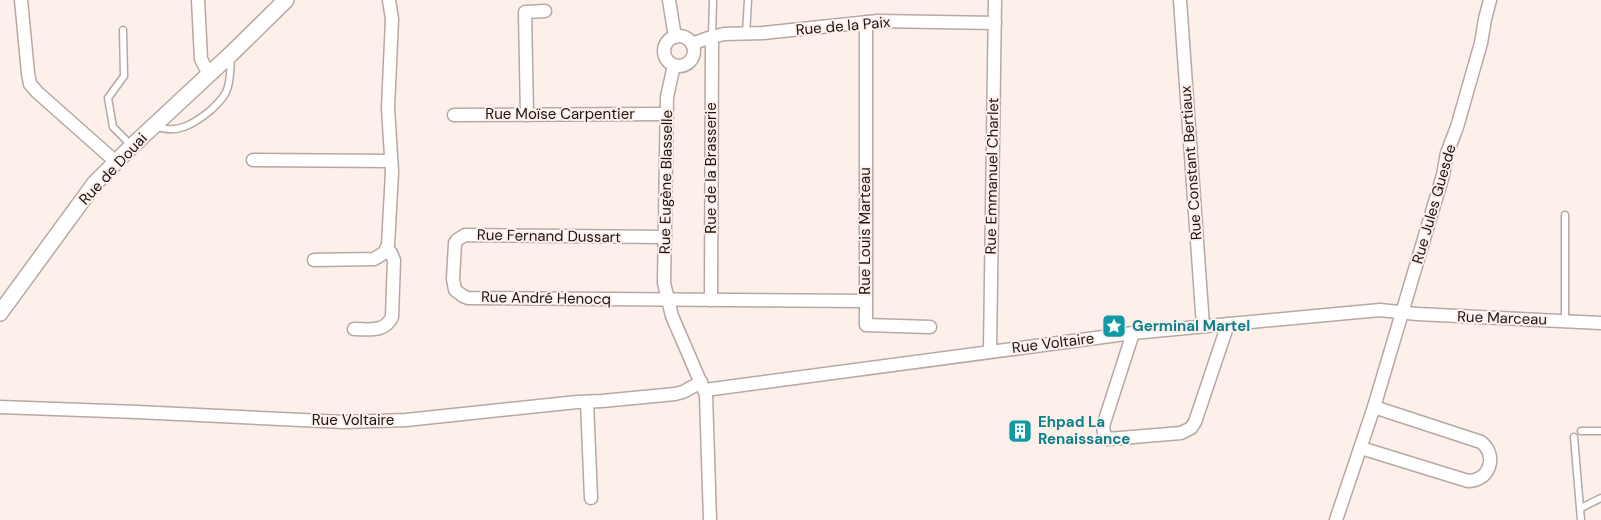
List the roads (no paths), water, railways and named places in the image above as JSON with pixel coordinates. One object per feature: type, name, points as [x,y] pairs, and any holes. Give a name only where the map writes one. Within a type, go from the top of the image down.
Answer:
[{"type":"street","points":[[21,0],[30,84],[116,162]]},
{"type":"street","points":[[198,0],[201,59],[208,75]]},
{"type":"street","name":"Rue de Douai","points":[[0,313],[89,192],[116,162],[286,0]]},
{"type":"street","name":"Rue de Douai","points":[[245,41],[297,0]]},
{"type":"street","points":[[314,260],[367,261],[379,256],[387,249],[391,161],[388,108],[392,19],[389,0]]},
{"type":"street","points":[[669,0],[675,37]]},
{"type":"street","name":"Rue Emmanuel Charlet","points":[[990,351],[996,0]]},
{"type":"street","name":"Rue Constant Bertiaux","points":[[1180,0],[1203,326]]},
{"type":"street","name":"Rue Jules Guesde","points":[[1336,520],[1374,407],[1444,175],[1447,153],[1457,127],[1481,43],[1484,19],[1490,0]]},
{"type":"street","points":[[527,114],[525,12],[545,11]]},
{"type":"street","name":"Rue de la Paix","points":[[692,44],[712,36],[724,34],[746,34],[885,20],[995,22]]},
{"type":"street","name":"Rue Louis Marteau","points":[[667,300],[866,301],[866,22]]},
{"type":"street","name":"Rue de la Brasserie","points":[[711,300],[712,36]]},
{"type":"street","points":[[675,37],[685,38],[692,44],[693,54],[684,65],[674,65],[667,59],[664,50],[668,41],[675,37]]},
{"type":"street","name":"Rue Eugène Blasselle","points":[[674,65],[668,91],[666,114],[664,283],[672,316],[703,386]]},
{"type":"street","name":"Rue Moïse Carpentier","points":[[454,115],[666,114]]},
{"type":"street","points":[[253,160],[391,161]]},
{"type":"street","name":"Rue Fernand Dussart","points":[[454,263],[455,244],[461,237],[471,234],[665,237]]},
{"type":"street","points":[[354,329],[380,329],[387,325],[392,318],[394,260],[387,249]]},
{"type":"street","name":"Rue André Henocq","points":[[454,263],[453,279],[455,290],[468,298],[667,300]]},
{"type":"street","points":[[866,301],[866,325],[930,327]]},
{"type":"street","name":"Rue Voltaire","points":[[0,407],[344,422],[406,420],[675,394],[703,386],[1133,333],[1380,310],[1402,312]]},
{"type":"street","name":"Rue Marceau","points":[[1402,312],[1601,323]]},
{"type":"street","points":[[1133,333],[1103,426],[1104,433],[1108,439],[1180,433],[1191,428],[1195,422],[1228,324]]},
{"type":"street","points":[[703,386],[706,399],[710,520]]},
{"type":"street","points":[[587,402],[591,498]]},
{"type":"street","points":[[1361,448],[1468,481],[1482,477],[1489,468],[1490,453],[1482,442],[1374,407]]},
{"type":"lane","points":[[712,36],[713,0]]},
{"type":"lane","points":[[746,34],[748,0]]},
{"type":"lane","points":[[123,30],[124,76],[108,98],[113,127],[132,146]]},
{"type":"lane","points":[[154,125],[170,130],[184,128],[196,122],[214,106],[225,94],[232,53]]},
{"type":"lane","points":[[1565,215],[1565,320]]},
{"type":"lane","points":[[1581,431],[1601,431]]},
{"type":"lane","points":[[1574,437],[1581,520]]},
{"type":"lane","points":[[1580,508],[1601,498]]},
{"type":"place","name":"Germinal Martel","points":[[1114,326]]},
{"type":"place","name":"Ehpad La Renaissance","points":[[1020,431]]}]
